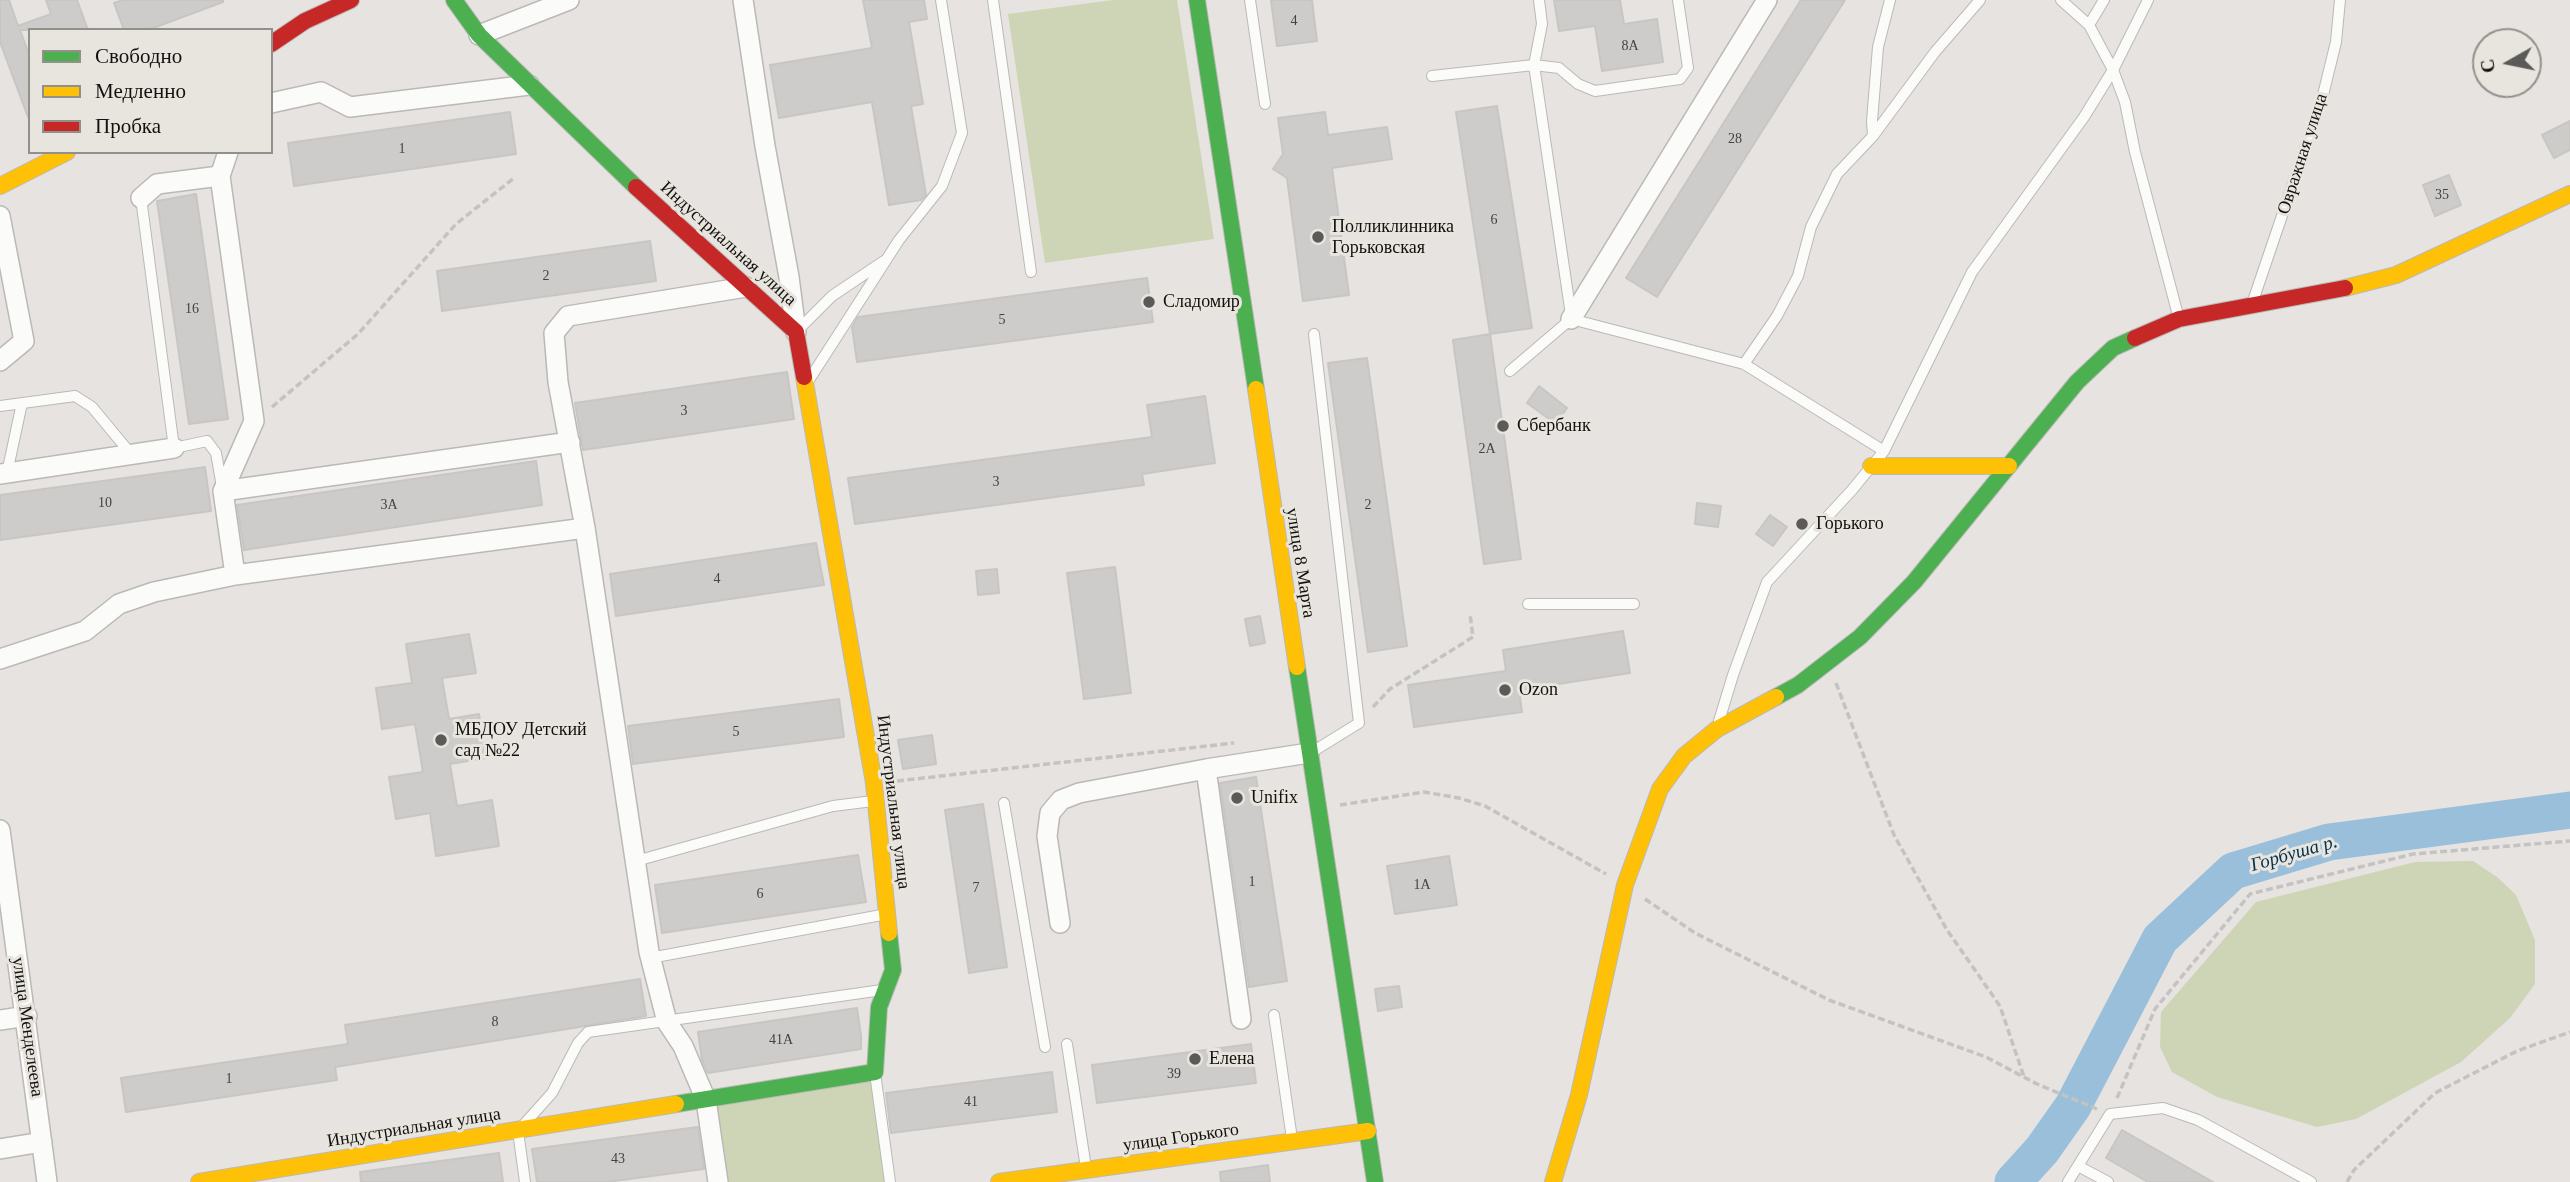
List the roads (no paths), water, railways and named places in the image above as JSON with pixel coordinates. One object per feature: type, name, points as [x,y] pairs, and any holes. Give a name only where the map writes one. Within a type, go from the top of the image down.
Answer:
[{"type":"street","points":[[273,43],[305,21],[351,0]]},
{"type":"street","name":"Индустриальная улица","points":[[199,1182],[875,1072],[879,1007],[893,971],[876,801],[796,332],[528,85],[479,35],[454,0]]},
{"type":"street","points":[[479,35],[569,0]]},
{"type":"street","points":[[743,0],[796,332]]},
{"type":"street","name":"улица 8 Марта","points":[[1197,0],[1375,1182]]},
{"type":"street","points":[[1571,319],[1767,0]]},
{"type":"street","points":[[273,103],[321,92],[350,107],[528,85]]},
{"type":"street","points":[[0,186],[63,154]]},
{"type":"street","points":[[227,154],[220,176],[254,421],[223,491],[235,575]]},
{"type":"street","points":[[141,198],[157,184],[220,176]]},
{"type":"street","points":[[1553,1182],[1579,1095],[1625,885],[1660,789],[1684,756],[1717,729],[1798,685],[1860,637],[1914,582],[2077,382],[2113,348],[2179,319],[2344,288],[2396,275],[2570,194]]},
{"type":"street","points":[[0,216],[24,341],[0,361]]},
{"type":"street","points":[[718,1182],[706,1100],[683,1046],[667,1022],[650,958],[585,527],[558,382],[554,333],[568,316],[746,287]]},
{"type":"street","points":[[223,491],[570,442]]},
{"type":"street","points":[[4,474],[174,448]]},
{"type":"street","points":[[1871,466],[2009,466]]},
{"type":"street","points":[[0,659],[85,631],[119,604],[154,592],[235,575],[585,527]]},
{"type":"street","points":[[1060,923],[1047,836],[1050,813],[1061,800],[1079,793],[1206,769],[1309,754]]},
{"type":"street","points":[[1206,769],[1241,1019]]},
{"type":"street","name":"улица Менделеева","points":[[0,830],[27,1016],[47,1182]]},
{"type":"street","points":[[0,1020],[27,1016]]},
{"type":"street","name":"улица Горького","points":[[999,1182],[1368,1131]]},
{"type":"street","points":[[0,1149],[43,1142]]},
{"type":"lane","points":[[805,386],[887,258],[942,186],[962,133],[941,0]]},
{"type":"lane","points":[[993,0],[1031,272]]},
{"type":"lane","points":[[1250,0],[1265,104]]},
{"type":"lane","points":[[1539,0],[1542,24],[1534,65],[1571,319]]},
{"type":"lane","points":[[1432,76],[1534,65],[1559,68],[1578,84],[1595,91],[1680,79],[1688,68],[1678,0]]},
{"type":"lane","points":[[1873,136],[1871,121],[1877,80],[1878,47],[1890,0]]},
{"type":"lane","points":[[1744,364],[1777,316],[1798,276],[1811,227],[1837,174],[1873,136],[1934,52],[1980,0]]},
{"type":"lane","points":[[2062,0],[2089,25],[2113,70],[2125,102],[2135,152],[2179,319]]},
{"type":"lane","points":[[2089,25],[2104,0]]},
{"type":"lane","points":[[1717,729],[1733,675],[1767,582],[1884,450],[1972,272],[2084,117],[2113,70],[2147,0]]},
{"type":"lane","name":"Овражная улица","points":[[2252,304],[2323,95],[2336,42],[2340,0]]},
{"type":"lane","points":[[141,198],[174,448],[207,441],[216,453],[223,491]]},
{"type":"lane","points":[[796,332],[832,296],[887,258]]},
{"type":"lane","points":[[1571,319],[1744,364],[1884,450]]},
{"type":"lane","points":[[1510,372],[1571,319]]},
{"type":"lane","points":[[1309,754],[1359,723],[1314,334]]},
{"type":"lane","points":[[0,405],[75,396],[92,407],[131,454]]},
{"type":"lane","points":[[4,474],[22,403]]},
{"type":"lane","points":[[1528,604],[1634,604]]},
{"type":"lane","points":[[636,861],[832,806],[876,801]]},
{"type":"lane","points":[[1004,803],[1045,1047]]},
{"type":"lane","points":[[650,958],[887,914]]},
{"type":"lane","points":[[525,1182],[518,1131],[552,1093],[578,1043],[588,1032],[886,990]]},
{"type":"lane","points":[[1274,1015],[1292,1142]]},
{"type":"lane","points":[[1067,1044],[1086,1171]]},
{"type":"lane","points":[[875,1072],[890,1182]]},
{"type":"lane","points":[[2068,1182],[2110,1114],[2163,1108],[2198,1120],[2311,1182]]},
{"type":"lane","points":[[2078,1166],[2108,1182]]},
{"type":"waterway","name":"Горбуша р.","points":[[2013,1182],[2042,1150],[2073,1106],[2160,939],[2233,871],[2329,842],[2570,810]]},
{"type":"place","name":"Полликлинника Горьковская","points":[[1318,237]]},
{"type":"place","name":"Сладомир","points":[[1149,302]]},
{"type":"place","name":"Сбербанк","points":[[1503,426]]},
{"type":"place","name":"Горького","points":[[1802,524]]},
{"type":"place","name":"Ozon","points":[[1505,690]]},
{"type":"place","name":"МБДОУ Детский сад №22","points":[[441,740]]},
{"type":"place","name":"Unifix","points":[[1237,798]]},
{"type":"place","name":"Елена","points":[[1195,1059]]}]
